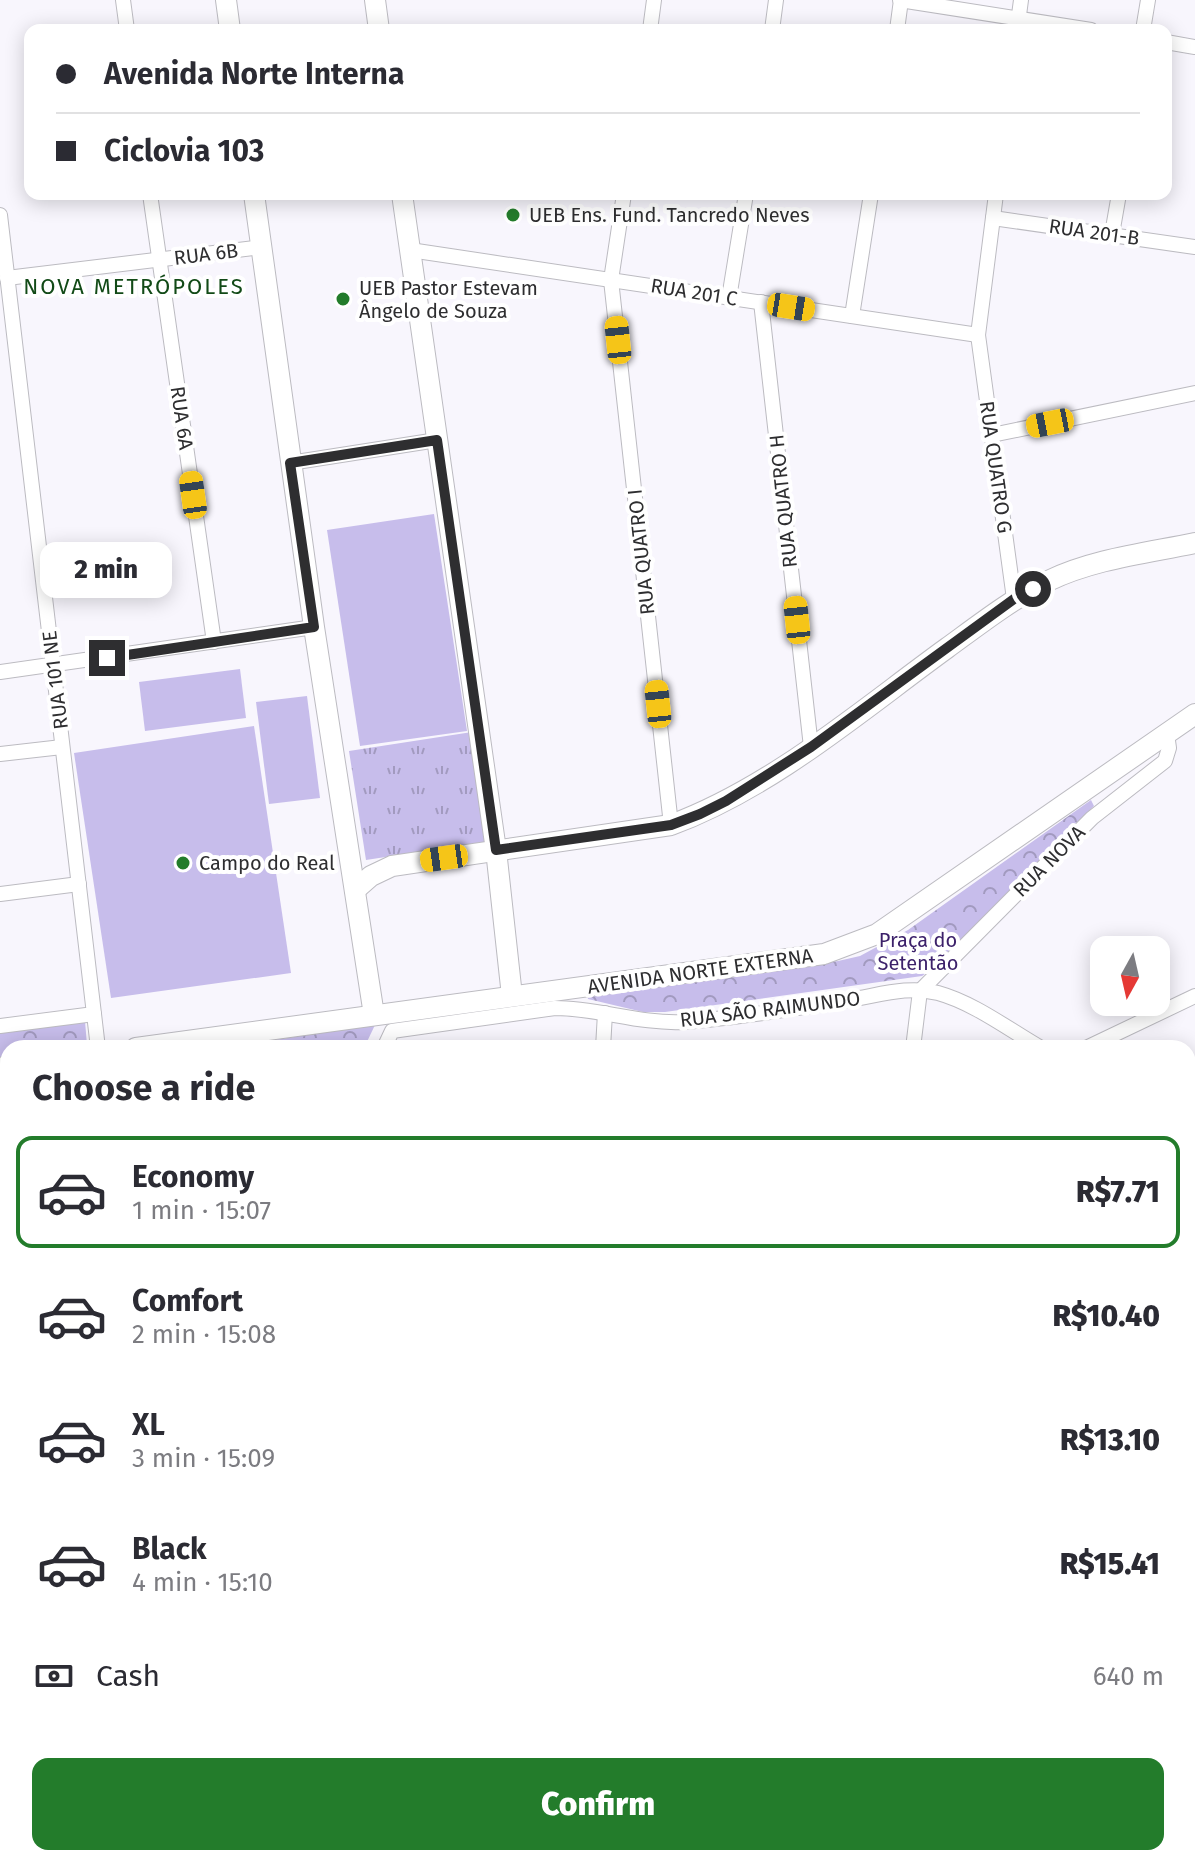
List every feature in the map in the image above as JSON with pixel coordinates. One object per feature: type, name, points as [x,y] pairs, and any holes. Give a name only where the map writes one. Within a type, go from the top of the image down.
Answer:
[{"type":"main road","points":[[226,0],[229,24]]},
{"type":"main road","points":[[375,0],[378,24]]},
{"type":"main road","points":[[255,200],[290,463],[355,890],[385,1019]]},
{"type":"main road","points":[[403,200],[496,850],[512,996]]},
{"type":"main road","points":[[355,890],[371,876],[392,866],[671,825],[726,801],[811,747],[1014,599],[1072,572],[1195,543]]},
{"type":"main road","name":"AVENIDA NORTE EXTERNA","points":[[210,1040],[385,1019],[512,996],[812,957],[852,945],[877,934],[1195,714]]},
{"type":"street","points":[[123,0],[126,24]]},
{"type":"street","points":[[651,24],[654,0]]},
{"type":"street","points":[[773,24],[776,0]]},
{"type":"street","points":[[898,24],[901,0],[1018,24],[1021,0]]},
{"type":"street","points":[[1144,24],[1148,0]]},
{"type":"street","points":[[1172,43],[1195,47]]},
{"type":"street","name":"RUA 6A","points":[[151,200],[214,642]]},
{"type":"street","name":"RUA QUATRO I","points":[[623,200],[611,280],[671,825]]},
{"type":"street","points":[[729,298],[745,200]]},
{"type":"street","points":[[852,316],[870,200]]},
{"type":"street","name":"RUA QUATRO G","points":[[995,200],[978,335],[1014,599]]},
{"type":"street","points":[[1112,234],[1118,200]]},
{"type":"street","name":"RUA 101 NE","points":[[0,215],[97,1040]]},
{"type":"street","name":"RUA 201-B","points":[[993,218],[1195,247]]},
{"type":"street","name":"RUA 6B","points":[[4,269],[159,259],[262,247]]},
{"type":"street","name":"RUA 201 C","points":[[410,250],[978,335]]},
{"type":"street","name":"RUA QUATRO H","points":[[761,302],[811,747]]},
{"type":"street","points":[[992,435],[1195,393]]},
{"type":"street","points":[[290,463],[437,440]]},
{"type":"street","points":[[0,672],[314,627]]},
{"type":"street","name":"RUA NOVA","points":[[920,991],[1092,818],[1165,761],[1169,748],[1167,734]]},
{"type":"street","points":[[0,754],[62,747]]},
{"type":"street","points":[[0,894],[79,884]]},
{"type":"street","name":"RUA SÃO RAIMUNDO","points":[[385,1019],[555,1008],[652,1021],[686,1021],[897,991],[920,991],[937,993],[961,1002],[1027,1040]]},
{"type":"street","points":[[914,1040],[920,991]]},
{"type":"street","points":[[1103,1040],[1195,996]]},
{"type":"street","points":[[603,1040],[605,1013]]},
{"type":"street","points":[[0,1026],[94,1014]]},
{"type":"street","points":[[384,1040],[385,1019]]},
{"type":"green space","points":[[434,514],[467,731],[360,746],[327,530]]},
{"type":"green space","points":[[240,669],[246,718],[145,731],[139,682]]},
{"type":"green space","points":[[307,696],[320,798],[269,804],[256,702]]},
{"type":"green space","name":"Campo do Real","points":[[254,726],[291,973],[111,998],[74,753]]},
{"type":"green space","points":[[472,732],[490,841],[366,860],[349,751]]},
{"type":"green space","name":"Praça do Setentão","points":[[1091,800],[1094,806],[939,964],[922,976],[665,1012],[643,1012],[588,999],[587,995],[860,956],[908,930]]},
{"type":"green space","points":[[85,1021],[87,1040],[0,1040],[0,1032]]},
{"type":"green space","points":[[375,1025],[368,1040],[275,1040]]},
{"type":"place","name":"UEB Ens. Fund. Tancredo Neves","points":[[513,215]]},
{"type":"place","name":"UEB Pastor Estevam Ângelo de Souza","points":[[343,299]]},
{"type":"place","name":"Campo do Real","points":[[183,863]]},
{"type":"district","name":"NOVA METRÓPOLES","points":[[134,286]]},
{"type":"route","points":[[107,658],[314,627],[290,463],[437,440],[496,850],[671,825],[700,814],[803,753],[1014,599],[1033,589]]}]
